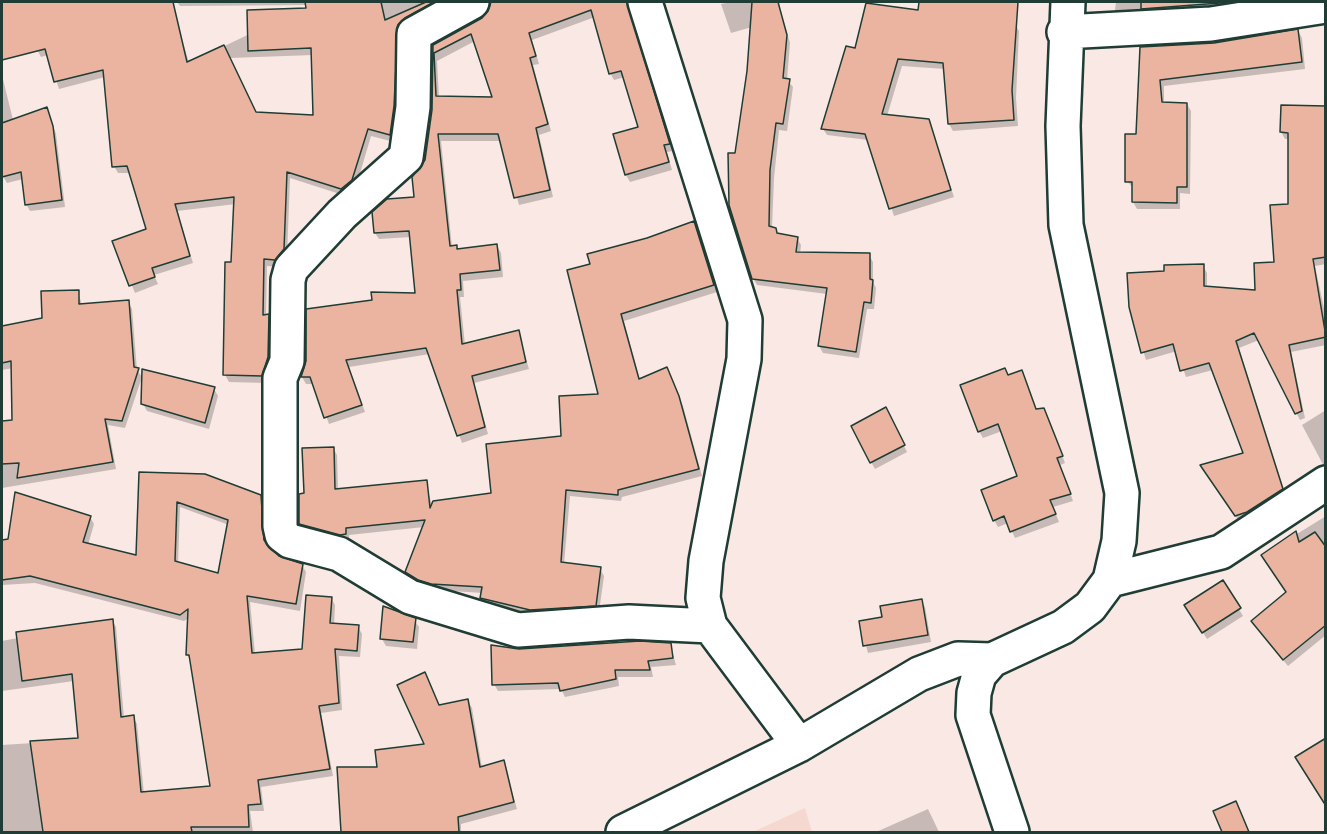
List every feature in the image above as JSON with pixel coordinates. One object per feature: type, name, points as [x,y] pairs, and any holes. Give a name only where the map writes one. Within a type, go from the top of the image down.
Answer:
[{"type":"street","points":[[472,2],[414,34],[413,108],[406,157],[342,214],[291,269],[288,280],[287,361],[280,378],[280,526],[282,535],[290,541],[339,554],[410,597],[518,630],[629,622],[710,626]]},
{"type":"street","points":[[645,2],[745,320],[744,359],[706,561],[703,598],[710,626],[799,746]]},
{"type":"street","points":[[1012,832],[973,714],[974,693],[979,675],[992,660],[1063,627],[1090,607],[1110,580],[1119,541],[1122,493],[1066,225],[1063,126],[1066,17],[1211,24],[1326,6]]},
{"type":"street","points":[[1110,580],[1221,552],[1326,483]]},
{"type":"street","points":[[623,832],[799,746],[919,674],[958,659],[992,660]]},
{"type":"shaded area","points":[[805,808],[812,832],[753,832]]},
{"type":"building","points":[[2,2],[173,2],[187,62],[224,45],[256,112],[313,115],[311,48],[248,51],[247,10],[306,8],[305,2],[381,2],[385,20],[426,2],[434,2],[405,18],[398,25],[394,106],[390,135],[368,129],[352,180],[341,189],[287,172],[284,249],[275,260],[264,259],[263,315],[269,314],[268,357],[262,376],[223,375],[225,262],[231,262],[234,197],[175,204],[190,256],[152,268],[155,277],[129,286],[112,241],[146,229],[127,166],[112,167],[103,70],[54,82],[45,49],[2,60]]},
{"type":"building","points":[[491,2],[627,2],[670,144],[664,145],[669,162],[625,175],[613,134],[638,127],[621,71],[609,74],[591,10],[529,33],[536,56],[530,58],[548,124],[536,128],[550,190],[514,198],[498,134],[438,134],[450,246],[457,245],[457,249],[497,244],[500,270],[460,274],[461,290],[457,290],[462,344],[519,330],[526,362],[472,376],[485,427],[457,436],[426,348],[346,360],[362,405],[324,418],[310,377],[301,377],[306,361],[306,309],[372,300],[371,292],[415,293],[409,231],[374,233],[372,212],[387,199],[414,197],[412,177],[425,160],[432,110],[433,45],[482,18]],"holes":[[[471,34],[492,97],[436,96],[434,53]]]},
{"type":"building","points":[[752,2],[778,2],[787,35],[783,78],[790,79],[783,124],[776,123],[770,170],[769,226],[776,228],[777,233],[798,237],[796,252],[870,253],[870,279],[873,280],[871,303],[864,302],[856,352],[818,346],[827,288],[752,279],[729,205],[728,153],[735,153],[747,71]]},
{"type":"building","points":[[919,2],[1018,2],[1012,90],[1014,120],[948,124],[943,63],[898,59],[882,114],[929,119],[951,190],[889,209],[865,134],[821,129],[846,46],[855,48],[866,3],[918,10]]},
{"type":"building","points":[[1141,2],[1233,2],[1141,9]]},
{"type":"building","points":[[1298,29],[1302,62],[1160,80],[1162,102],[1187,103],[1187,187],[1177,187],[1177,203],[1132,202],[1132,182],[1125,182],[1125,134],[1136,134],[1140,47],[1214,43]]},
{"type":"building","points":[[1281,105],[1326,106],[1326,257],[1313,259],[1326,337],[1289,345],[1302,411],[1295,414],[1254,333],[1236,341],[1283,489],[1247,512],[1235,516],[1200,465],[1243,453],[1209,363],[1180,371],[1173,344],[1141,353],[1129,307],[1127,273],[1164,271],[1164,265],[1204,264],[1204,286],[1255,290],[1254,263],[1274,262],[1270,205],[1288,204],[1288,133],[1280,132]]},
{"type":"building","points":[[47,107],[53,126],[62,200],[25,205],[21,172],[2,177],[2,123]]},
{"type":"building","points":[[694,221],[714,285],[621,314],[639,379],[667,367],[679,396],[699,469],[618,490],[618,495],[566,490],[561,562],[601,567],[596,606],[530,610],[480,598],[482,587],[431,584],[418,580],[405,572],[425,520],[346,528],[346,534],[340,535],[299,524],[299,494],[304,493],[302,448],[334,447],[335,489],[427,480],[430,508],[433,501],[491,493],[486,444],[561,436],[559,396],[598,394],[567,270],[590,264],[587,254],[647,238]]},
{"type":"building","points":[[79,290],[79,304],[129,300],[134,367],[139,368],[122,421],[105,419],[113,462],[17,478],[19,463],[2,464],[2,421],[12,420],[11,361],[2,363],[2,326],[42,318],[41,291]]},
{"type":"building","points":[[1005,368],[1008,375],[1022,370],[1036,409],[1044,408],[1063,456],[1057,458],[1071,494],[1050,500],[1056,514],[1010,532],[1004,516],[993,521],[981,490],[1017,476],[998,424],[978,432],[960,385]]},
{"type":"building","points":[[142,369],[215,387],[205,423],[141,404]]},
{"type":"building","points":[[886,407],[905,445],[870,463],[851,426]]},
{"type":"building","points":[[139,472],[205,474],[261,495],[264,540],[279,556],[303,564],[296,604],[247,596],[252,653],[302,649],[306,595],[332,597],[330,623],[359,625],[357,651],[335,649],[339,703],[319,706],[330,769],[258,780],[261,804],[248,805],[249,827],[191,827],[192,832],[43,832],[30,741],[78,738],[72,674],[22,681],[16,632],[113,619],[121,717],[134,715],[141,792],[210,786],[189,655],[186,655],[188,609],[180,615],[30,576],[2,580],[2,540],[8,539],[15,492],[91,516],[83,542],[136,555]],"holes":[[[177,502],[228,520],[218,573],[175,561]]]},
{"type":"building","points":[[1296,531],[1299,542],[1315,532],[1326,547],[1326,625],[1283,660],[1251,621],[1286,592],[1261,555]]},
{"type":"building","points":[[1223,580],[1241,608],[1202,633],[1184,605]]},
{"type":"building","points":[[922,599],[928,635],[863,646],[859,621],[882,617],[880,606]]},
{"type":"building","points":[[383,606],[416,618],[413,642],[380,639]]},
{"type":"building","points":[[640,641],[671,643],[673,658],[648,661],[650,670],[615,670],[616,679],[560,691],[558,683],[492,685],[491,645],[519,649]]},
{"type":"building","points":[[425,672],[439,705],[468,699],[480,767],[504,760],[514,802],[458,817],[459,832],[341,832],[337,767],[377,767],[375,750],[424,744],[397,685]]},
{"type":"building","points":[[1326,738],[1326,806],[1295,757]]},
{"type":"building","points":[[1236,801],[1249,832],[1222,832],[1213,811]]}]
